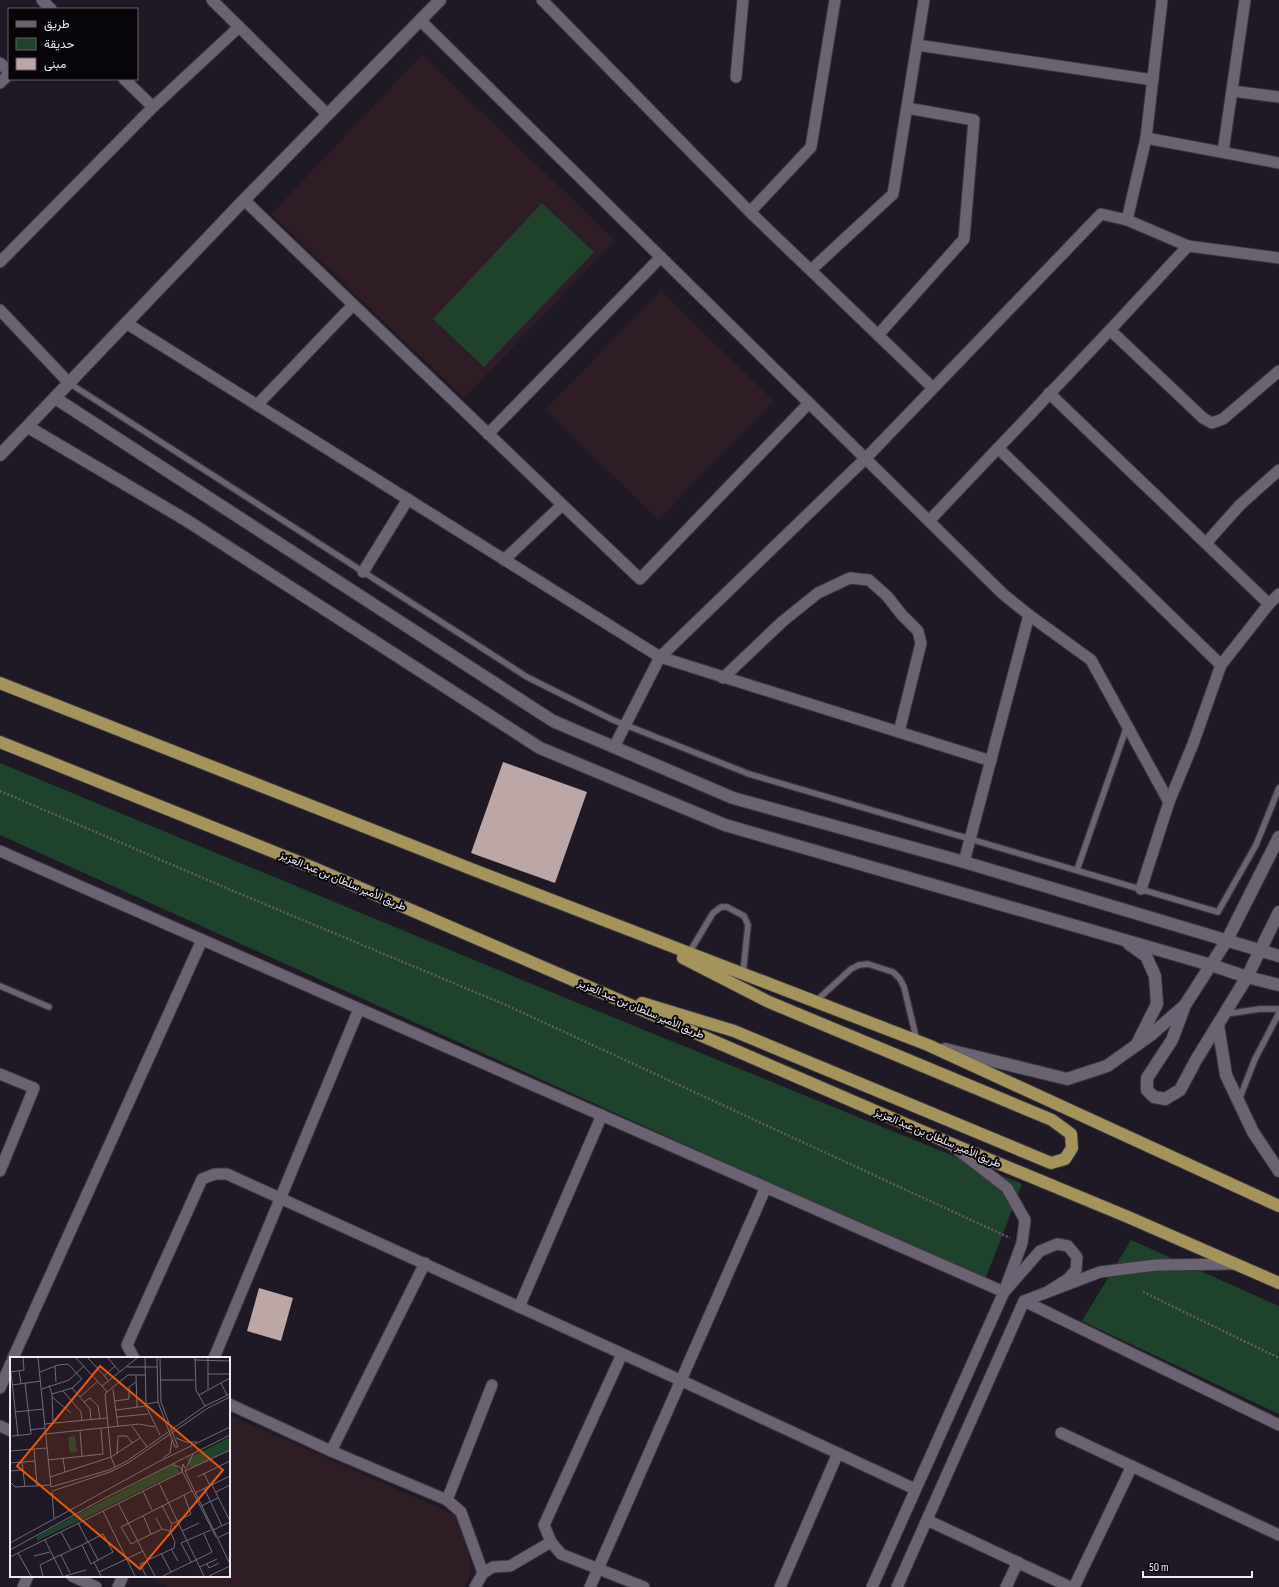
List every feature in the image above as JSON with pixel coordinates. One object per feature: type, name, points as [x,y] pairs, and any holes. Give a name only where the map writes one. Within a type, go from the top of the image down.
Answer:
[{"type":"highway","points":[[0,683],[626,929],[923,1043],[1279,1206]]},
{"type":"highway","name":"طريق الأمير سلطان بن عبد العزيز","points":[[0,742],[314,868],[947,1142],[1128,1217],[1279,1283]]},
{"type":"highway","points":[[586,986],[734,1031],[1051,1163],[1065,1159],[1072,1148],[1070,1134],[1052,1120],[769,1002],[626,929]]},
{"type":"street","points":[[42,0],[50,8]]},
{"type":"street","points":[[212,0],[327,114]]},
{"type":"street","points":[[0,455],[327,114],[440,0]]},
{"type":"street","points":[[736,77],[743,0]]},
{"type":"street","points":[[750,212],[811,147],[835,0]]},
{"type":"street","points":[[811,270],[893,194],[924,0]]},
{"type":"street","points":[[1127,220],[1146,138],[1162,0]]},
{"type":"street","points":[[1223,152],[1244,0]]},
{"type":"street","points":[[547,2],[750,212],[933,388]]},
{"type":"street","points":[[420,20],[1003,594],[1029,615],[1091,660],[1169,802]]},
{"type":"street","points":[[0,262],[153,107],[239,27]]},
{"type":"street","points":[[917,45],[1153,80]]},
{"type":"street","points":[[0,63],[8,72]]},
{"type":"street","points":[[0,83],[8,74]]},
{"type":"street","points":[[125,80],[153,107]]},
{"type":"street","points":[[1232,91],[1279,97]]},
{"type":"street","points":[[878,335],[964,239],[974,120],[907,108]]},
{"type":"street","points":[[1146,138],[1279,163]]},
{"type":"street","points":[[244,200],[640,579],[809,403]]},
{"type":"street","points":[[614,747],[660,657],[866,458],[1101,214],[1127,220],[1188,246],[1279,258]]},
{"type":"street","points":[[929,521],[1188,246]]},
{"type":"street","points":[[488,434],[661,257]]},
{"type":"street","points":[[257,405],[354,305]]},
{"type":"street","points":[[0,310],[69,383]]},
{"type":"street","points":[[126,322],[660,657],[991,761]]},
{"type":"street","points":[[1110,330],[1203,418],[1212,423],[1223,420],[1279,371]]},
{"type":"street","points":[[1050,393],[1269,604]]},
{"type":"street","points":[[55,398],[553,721],[733,798],[964,862],[1279,956]]},
{"type":"street","points":[[28,427],[186,520],[540,748],[725,825],[1279,985]]},
{"type":"street","points":[[998,448],[1221,665]]},
{"type":"street","points":[[1206,543],[1240,505],[1279,470]]},
{"type":"street","points":[[363,572],[408,500]]},
{"type":"street","points":[[504,560],[562,505]]},
{"type":"street","points":[[723,678],[783,621],[818,593],[850,578],[869,580],[887,596],[902,616],[918,631],[921,643],[899,732]]},
{"type":"street","points":[[1141,889],[1169,802],[1193,744],[1221,665],[1269,604],[1279,594]]},
{"type":"street","points":[[964,862],[1029,615]]},
{"type":"street","points":[[1279,837],[1227,940],[1185,1005],[1172,1040],[1147,1078],[1147,1090],[1154,1097],[1164,1099],[1180,1090],[1223,1014],[1247,977],[1279,912]]},
{"type":"street","points":[[0,851],[1004,1292]]},
{"type":"street","points":[[13,1357],[202,940]]},
{"type":"street","points":[[1123,940],[1146,956],[1155,976],[1157,1004],[1137,1044]]},
{"type":"street","points":[[923,1043],[1067,1079],[1107,1066],[1152,1034],[1185,1005]]},
{"type":"street","points":[[214,1357],[359,1009]]},
{"type":"street","points":[[1218,1025],[1226,1075],[1253,1132],[1279,1171]]},
{"type":"street","points":[[0,1074],[34,1088],[0,1171]]},
{"type":"street","points":[[519,1307],[602,1115]]},
{"type":"street","points":[[872,1587],[1004,1292],[1022,1243],[1025,1220],[1008,1188],[947,1142]]},
{"type":"street","points":[[133,1357],[127,1345],[202,1179],[215,1174],[227,1174],[425,1263],[915,1488]]},
{"type":"street","points":[[590,1587],[766,1187]]},
{"type":"street","points":[[1004,1292],[1040,1251],[1057,1244],[1068,1246],[1077,1257],[1076,1270],[1068,1279],[1049,1292]]},
{"type":"street","points":[[331,1450],[425,1263]]},
{"type":"street","points":[[897,1587],[1024,1301],[1100,1272],[1156,1265],[1235,1264]]},
{"type":"street","points":[[1024,1301],[1279,1424]]},
{"type":"street","points":[[622,1354],[544,1525],[551,1542],[561,1554],[644,1587]]},
{"type":"street","points":[[0,1388],[10,1365]]},
{"type":"street","points":[[447,1500],[492,1385]]},
{"type":"street","points":[[230,1404],[447,1500],[460,1512],[483,1573]]},
{"type":"street","points":[[0,1426],[10,1431]]},
{"type":"street","points":[[1061,1433],[1279,1535]]},
{"type":"street","points":[[780,1587],[838,1453]]},
{"type":"street","points":[[1074,1587],[1132,1466]]},
{"type":"street","points":[[927,1520],[1070,1587]]},
{"type":"street","points":[[475,1587],[483,1573],[493,1567],[510,1566],[551,1542]]},
{"type":"street","points":[[1006,1587],[1018,1562]]},
{"type":"street","points":[[23,1587],[28,1577]]},
{"type":"street","points":[[74,1577],[96,1587]]},
{"type":"lane","points":[[69,383],[527,677],[625,725],[748,774],[1218,912],[1256,845],[1279,788]]},
{"type":"lane","points":[[1077,870],[1127,726]]},
{"type":"lane","points":[[689,953],[713,913],[721,907],[727,907],[744,916],[748,925],[742,974]]},
{"type":"lane","points":[[815,1002],[851,970],[859,965],[868,964],[893,972],[900,979],[904,987],[923,1043]]},
{"type":"lane","points":[[0,986],[49,1007]]},
{"type":"lane","points":[[1223,1014],[1260,1009],[1279,1010]]},
{"type":"lane","points":[[1239,1102],[1255,1059],[1279,1013]]},
{"type":"path","points":[[0,791],[238,893],[506,1005],[1022,1243]]},
{"type":"path","points":[[1143,1292],[1279,1358]]},
{"type":"shaded area","points":[[422,55],[615,240],[464,398],[271,214]]},
{"type":"shaded area","points":[[661,291],[774,401],[658,520],[545,409]]},
{"type":"shaded area","points":[[230,1415],[460,1517],[472,1571],[465,1587],[167,1587],[148,1577],[230,1577]]},
{"type":"green space","points":[[542,203],[594,252],[484,367],[433,319]]},
{"type":"green space","points":[[0,763],[551,992],[1022,1184],[985,1280],[0,835]]},
{"type":"green space","points":[[1131,1240],[1279,1306],[1279,1414],[1082,1321]]},
{"type":"building","points":[[503,762],[587,792],[555,883],[471,853]]},
{"type":"building","points":[[259,1288],[293,1298],[281,1341],[247,1331]]}]
